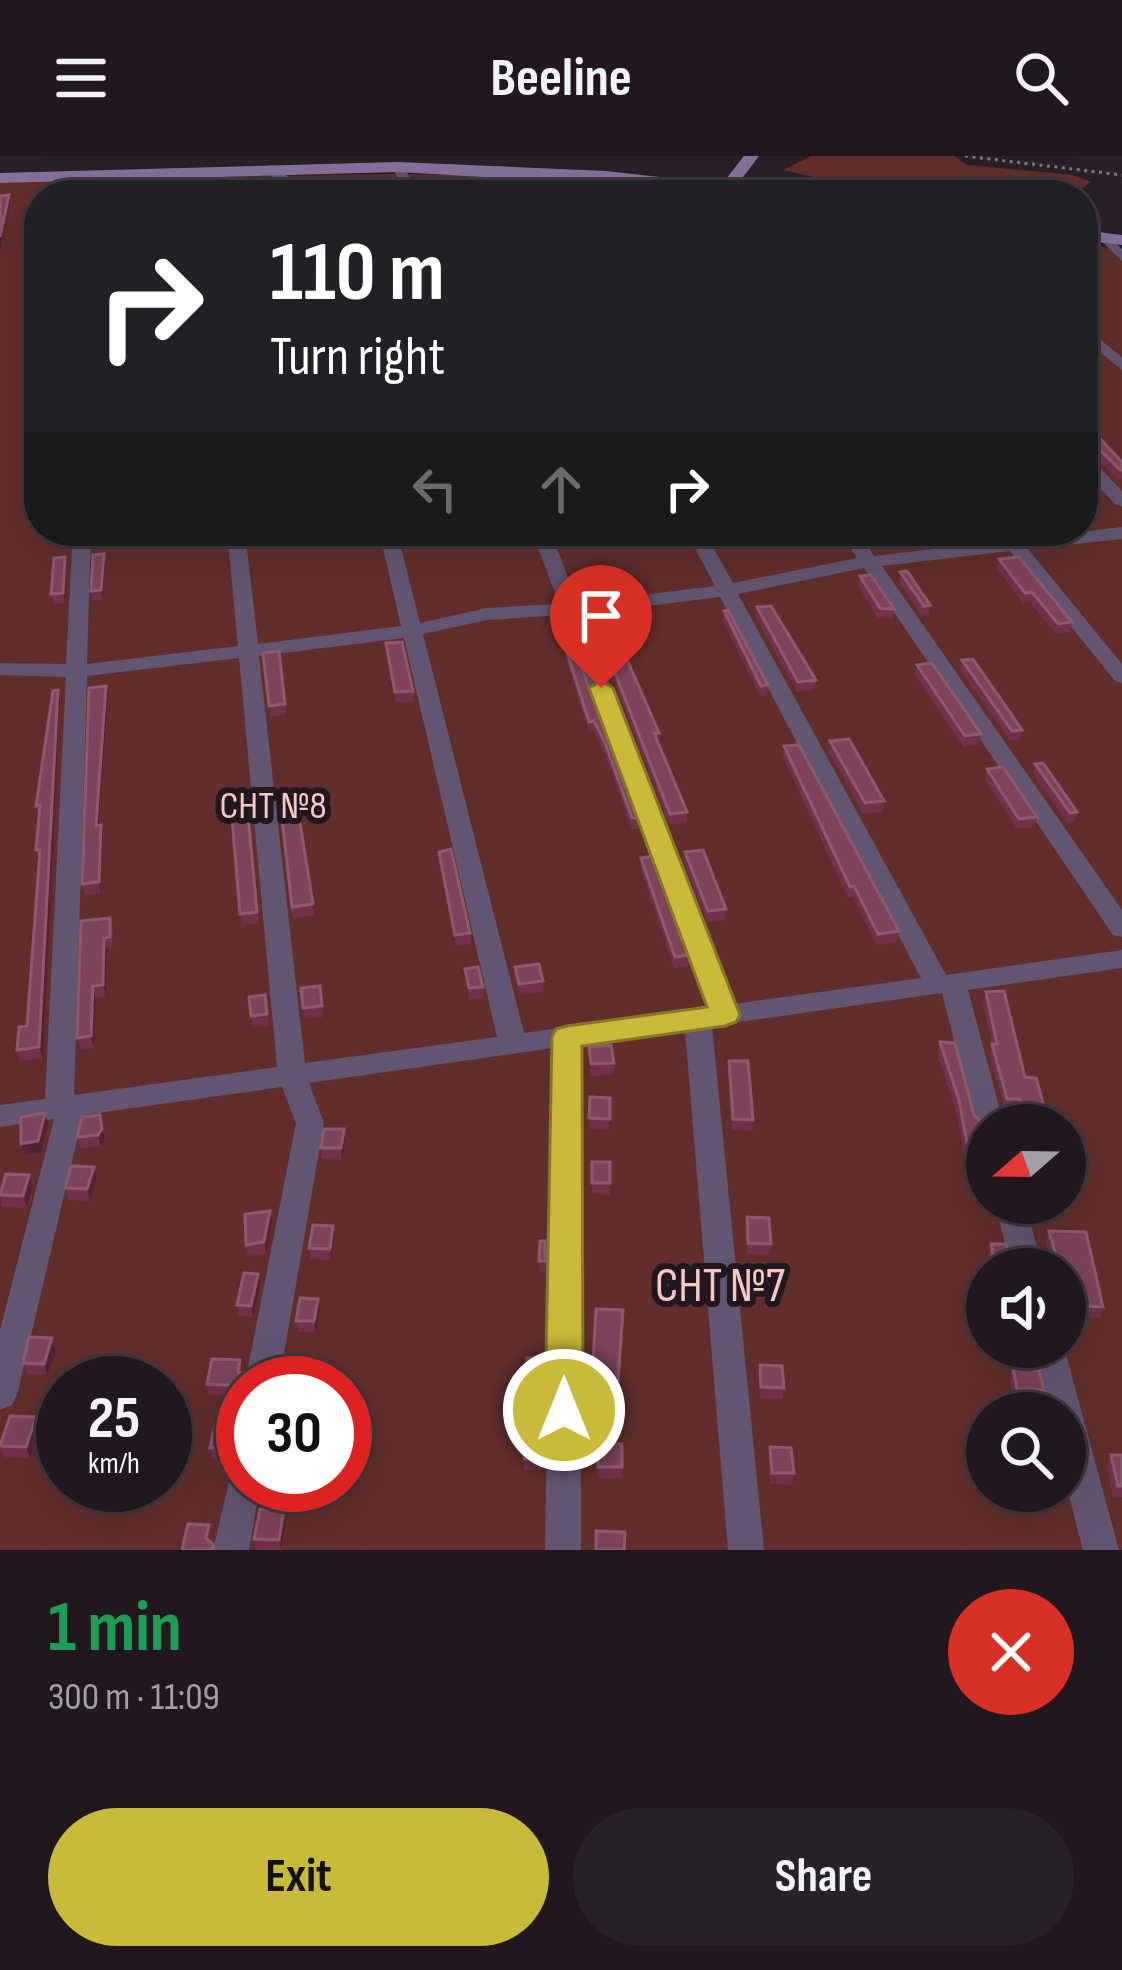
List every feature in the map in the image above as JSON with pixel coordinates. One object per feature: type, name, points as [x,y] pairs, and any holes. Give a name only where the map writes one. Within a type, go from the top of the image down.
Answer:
[{"type":"main road","points":[[0,178],[398,166],[641,180]]},
{"type":"street","points":[[398,166],[405,180]]},
{"type":"street","points":[[270,169],[285,180]]},
{"type":"street","points":[[517,171],[518,180]]},
{"type":"street","points":[[132,174],[152,180]]},
{"type":"street","points":[[59,176],[71,180]]},
{"type":"street","points":[[606,176],[609,180]]},
{"type":"street","points":[[1113,239],[1122,257]]},
{"type":"street","points":[[1098,343],[1122,365]]},
{"type":"street","points":[[1098,476],[1122,501]]},
{"type":"street","points":[[0,1395],[65,1107],[81,546]]},
{"type":"street","points":[[238,546],[292,1076],[310,1123],[267,1356]]},
{"type":"street","points":[[392,546],[513,1045]]},
{"type":"street","points":[[547,546],[711,1017],[746,1550]]},
{"type":"street","points":[[703,546],[946,984],[983,1104]]},
{"type":"street","points":[[858,546],[1122,929]]},
{"type":"street","points":[[0,669],[77,670],[412,631],[487,614],[602,607],[727,590],[963,546]]},
{"type":"street","points":[[1016,546],[1122,677]]},
{"type":"street","points":[[0,1117],[1122,959]]},
{"type":"street","points":[[563,1550],[567,1037]]},
{"type":"street","points":[[1086,1495],[1100,1550]]},
{"type":"street","points":[[231,1550],[238,1512]]},
{"type":"path","points":[[965,156],[1122,175]]},
{"type":"green space","points":[[811,156],[954,156],[967,165],[1086,180],[852,180],[783,170]]},
{"type":"green space","points":[[393,174],[567,180],[56,180]]},
{"type":"green space","points":[[0,181],[24,181],[24,546],[1098,546],[1098,246],[1122,250],[1122,1550],[0,1550]]},
{"type":"building","points":[[9,195],[0,237],[0,196]]},
{"type":"building","points":[[1098,437],[1122,462],[1120,470],[1098,448]]},
{"type":"building","points":[[104,554],[101,590],[91,591],[93,555]]},
{"type":"building","points":[[65,557],[63,593],[51,594],[54,558]]},
{"type":"building","points":[[1019,557],[1072,622],[1058,624],[999,559]]},
{"type":"building","points":[[907,571],[930,605],[924,606],[900,572]]},
{"type":"building","points":[[871,575],[894,609],[880,608],[860,576]]},
{"type":"building","points":[[771,606],[816,680],[798,682],[757,607]]},
{"type":"building","points":[[728,610],[768,685],[761,686],[724,611]]},
{"type":"building","points":[[619,641],[687,812],[670,814],[603,642]]},
{"type":"building","points":[[402,642],[413,691],[395,692],[386,643]]},
{"type":"building","points":[[573,645],[638,818],[632,818],[605,743],[594,721],[589,722],[565,646]]},
{"type":"building","points":[[279,651],[285,704],[269,706],[263,653]]},
{"type":"building","points":[[973,659],[1022,730],[1012,731],[962,660]]},
{"type":"building","points":[[932,663],[981,734],[965,736],[917,665]]},
{"type":"building","points":[[106,686],[96,826],[101,825],[99,882],[82,884],[89,688]]},
{"type":"building","points":[[58,690],[39,1047],[17,1050],[19,1027],[27,1026],[40,850],[36,850],[40,805],[36,806],[53,691]]},
{"type":"building","points":[[849,739],[884,801],[865,803],[830,741]]},
{"type":"building","points":[[799,745],[899,931],[878,934],[854,886],[850,887],[784,746]]},
{"type":"building","points":[[1043,763],[1077,812],[1070,813],[1035,764]]},
{"type":"building","points":[[1003,767],[1037,817],[1019,819],[987,769]]},
{"type":"building","points":[[280,801],[297,804],[313,904],[292,907]]},
{"type":"building","points":[[247,804],[257,912],[240,914],[231,806]]},
{"type":"building","points":[[451,849],[470,933],[455,935],[439,852]]},
{"type":"building","points":[[703,850],[726,909],[708,911],[685,852]]},
{"type":"building","points":[[653,856],[690,955],[675,957],[641,858]]},
{"type":"building","points":[[110,918],[110,937],[104,938],[103,985],[93,986],[91,1036],[77,1038],[81,921]]},
{"type":"building","points":[[539,964],[543,981],[519,984],[515,967]]},
{"type":"building","points":[[478,967],[483,987],[469,988],[465,969]]},
{"type":"building","points":[[320,986],[322,1006],[303,1008],[301,988]]},
{"type":"building","points":[[1004,991],[1025,1077],[1036,1078],[1043,1104],[1007,1099],[992,1044],[997,1044],[986,992]]},
{"type":"building","points":[[265,995],[267,1014],[251,1016],[249,997]]},
{"type":"building","points":[[940,1042],[955,1043],[971,1104],[966,1104],[966,1138]]},
{"type":"building","points":[[611,1045],[614,1063],[591,1064],[589,1047]]},
{"type":"building","points":[[729,1061],[748,1061],[753,1120],[733,1119]]},
{"type":"building","points":[[590,1097],[610,1098],[610,1119],[589,1118]]},
{"type":"building","points":[[45,1113],[38,1141],[21,1144],[21,1117]]},
{"type":"building","points":[[100,1115],[98,1135],[77,1137],[82,1117]]},
{"type":"building","points":[[324,1129],[344,1129],[341,1148],[321,1148]]},
{"type":"building","points":[[592,1162],[610,1162],[610,1183],[592,1183]]},
{"type":"building","points":[[71,1166],[94,1167],[87,1189],[65,1188]]},
{"type":"building","points":[[6,1174],[29,1175],[23,1196],[0,1195]]},
{"type":"building","points":[[270,1211],[264,1242],[246,1245],[245,1214]]},
{"type":"building","points":[[747,1217],[769,1218],[771,1244],[748,1243]]},
{"type":"building","points":[[313,1225],[333,1226],[330,1249],[309,1248]]},
{"type":"building","points":[[1049,1231],[1086,1232],[1103,1307],[1086,1306],[1086,1248],[1054,1248]]},
{"type":"building","points":[[540,1241],[545,1241],[545,1261],[539,1261]]},
{"type":"building","points":[[244,1273],[258,1274],[251,1306],[237,1305]]},
{"type":"building","points":[[300,1298],[318,1299],[314,1321],[296,1321]]},
{"type":"building","points":[[596,1309],[623,1310],[618,1382],[592,1381]]},
{"type":"building","points":[[29,1337],[52,1338],[46,1356],[36,1356],[36,1364],[23,1363]]},
{"type":"building","points":[[527,1358],[543,1358],[543,1382],[525,1381]]},
{"type":"building","points":[[212,1359],[216,1359],[216,1384],[207,1384]]},
{"type":"building","points":[[760,1365],[782,1366],[784,1388],[761,1387]]},
{"type":"building","points":[[1013,1369],[1039,1370],[1044,1390],[1017,1389]]},
{"type":"building","points":[[10,1416],[36,1417],[26,1447],[0,1446]]},
{"type":"building","points":[[525,1430],[542,1431],[542,1459],[524,1459]]},
{"type":"building","points":[[599,1443],[622,1444],[622,1467],[598,1467]]},
{"type":"building","points":[[770,1447],[791,1448],[794,1473],[772,1473]]},
{"type":"building","points":[[1111,1455],[1122,1455],[1122,1486],[1118,1486]]},
{"type":"building","points":[[259,1512],[284,1512],[279,1540],[254,1539]]},
{"type":"building","points":[[188,1524],[209,1525],[206,1538],[212,1550],[182,1550]]},
{"type":"building","points":[[596,1531],[625,1532],[624,1550],[596,1550]]},
{"type":"route","points":[[564,1410],[567,1037],[725,1015],[601,688]]},
{"type":"park label","name":"СНТ №8","points":[[273,804]]},
{"type":"park label","name":"СНТ №7","points":[[720,1284]]}]
